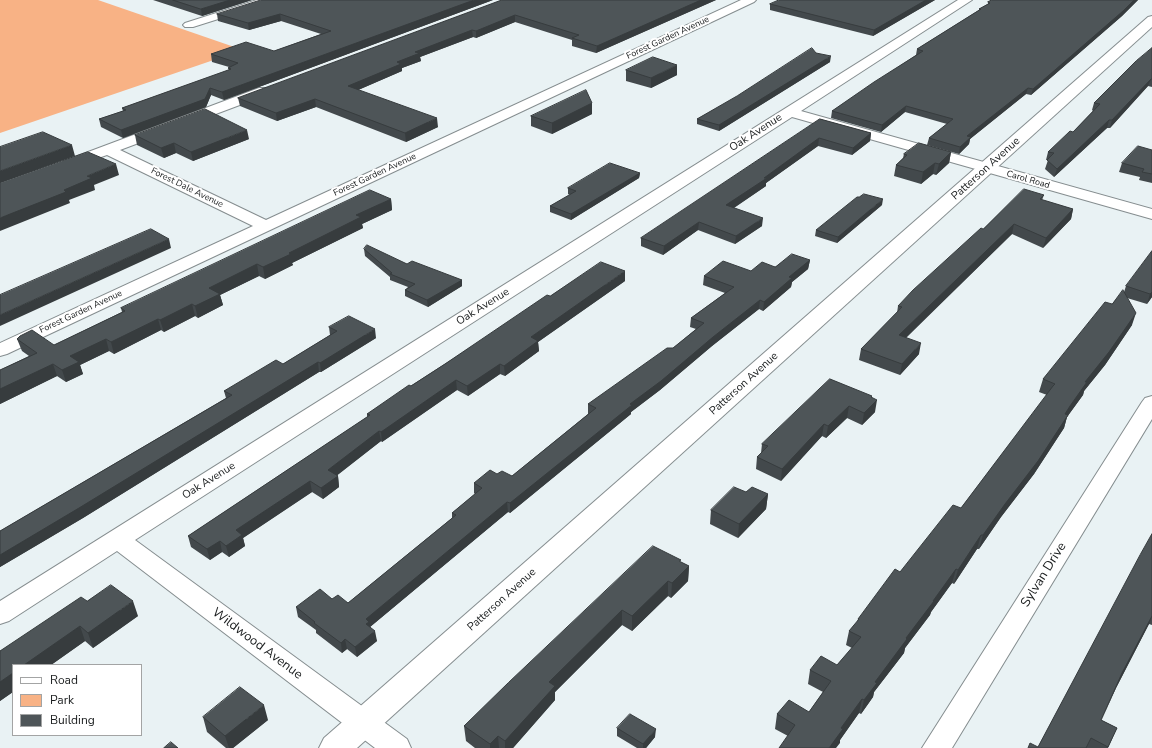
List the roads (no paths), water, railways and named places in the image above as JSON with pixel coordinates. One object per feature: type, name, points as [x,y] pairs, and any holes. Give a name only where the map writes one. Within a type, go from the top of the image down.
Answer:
[{"type":"main road","name":"Patterson Avenue","points":[[335,748],[1152,20]]},
{"type":"street","points":[[189,25],[268,0]]},
{"type":"street","name":"Forest Garden Avenue","points":[[0,350],[750,0]]},
{"type":"street","name":"Oak Avenue","points":[[0,614],[966,0]]},
{"type":"street","points":[[58,169],[278,86]]},
{"type":"street","name":"Carol Road","points":[[789,112],[1152,214]]},
{"type":"street","name":"Forest Dale Avenue","points":[[108,150],[266,226]]},
{"type":"street","name":"Sylvan Drive","points":[[936,748],[1152,402]]},
{"type":"street","name":"Wildwood Avenue","points":[[117,539],[397,748]]}]
